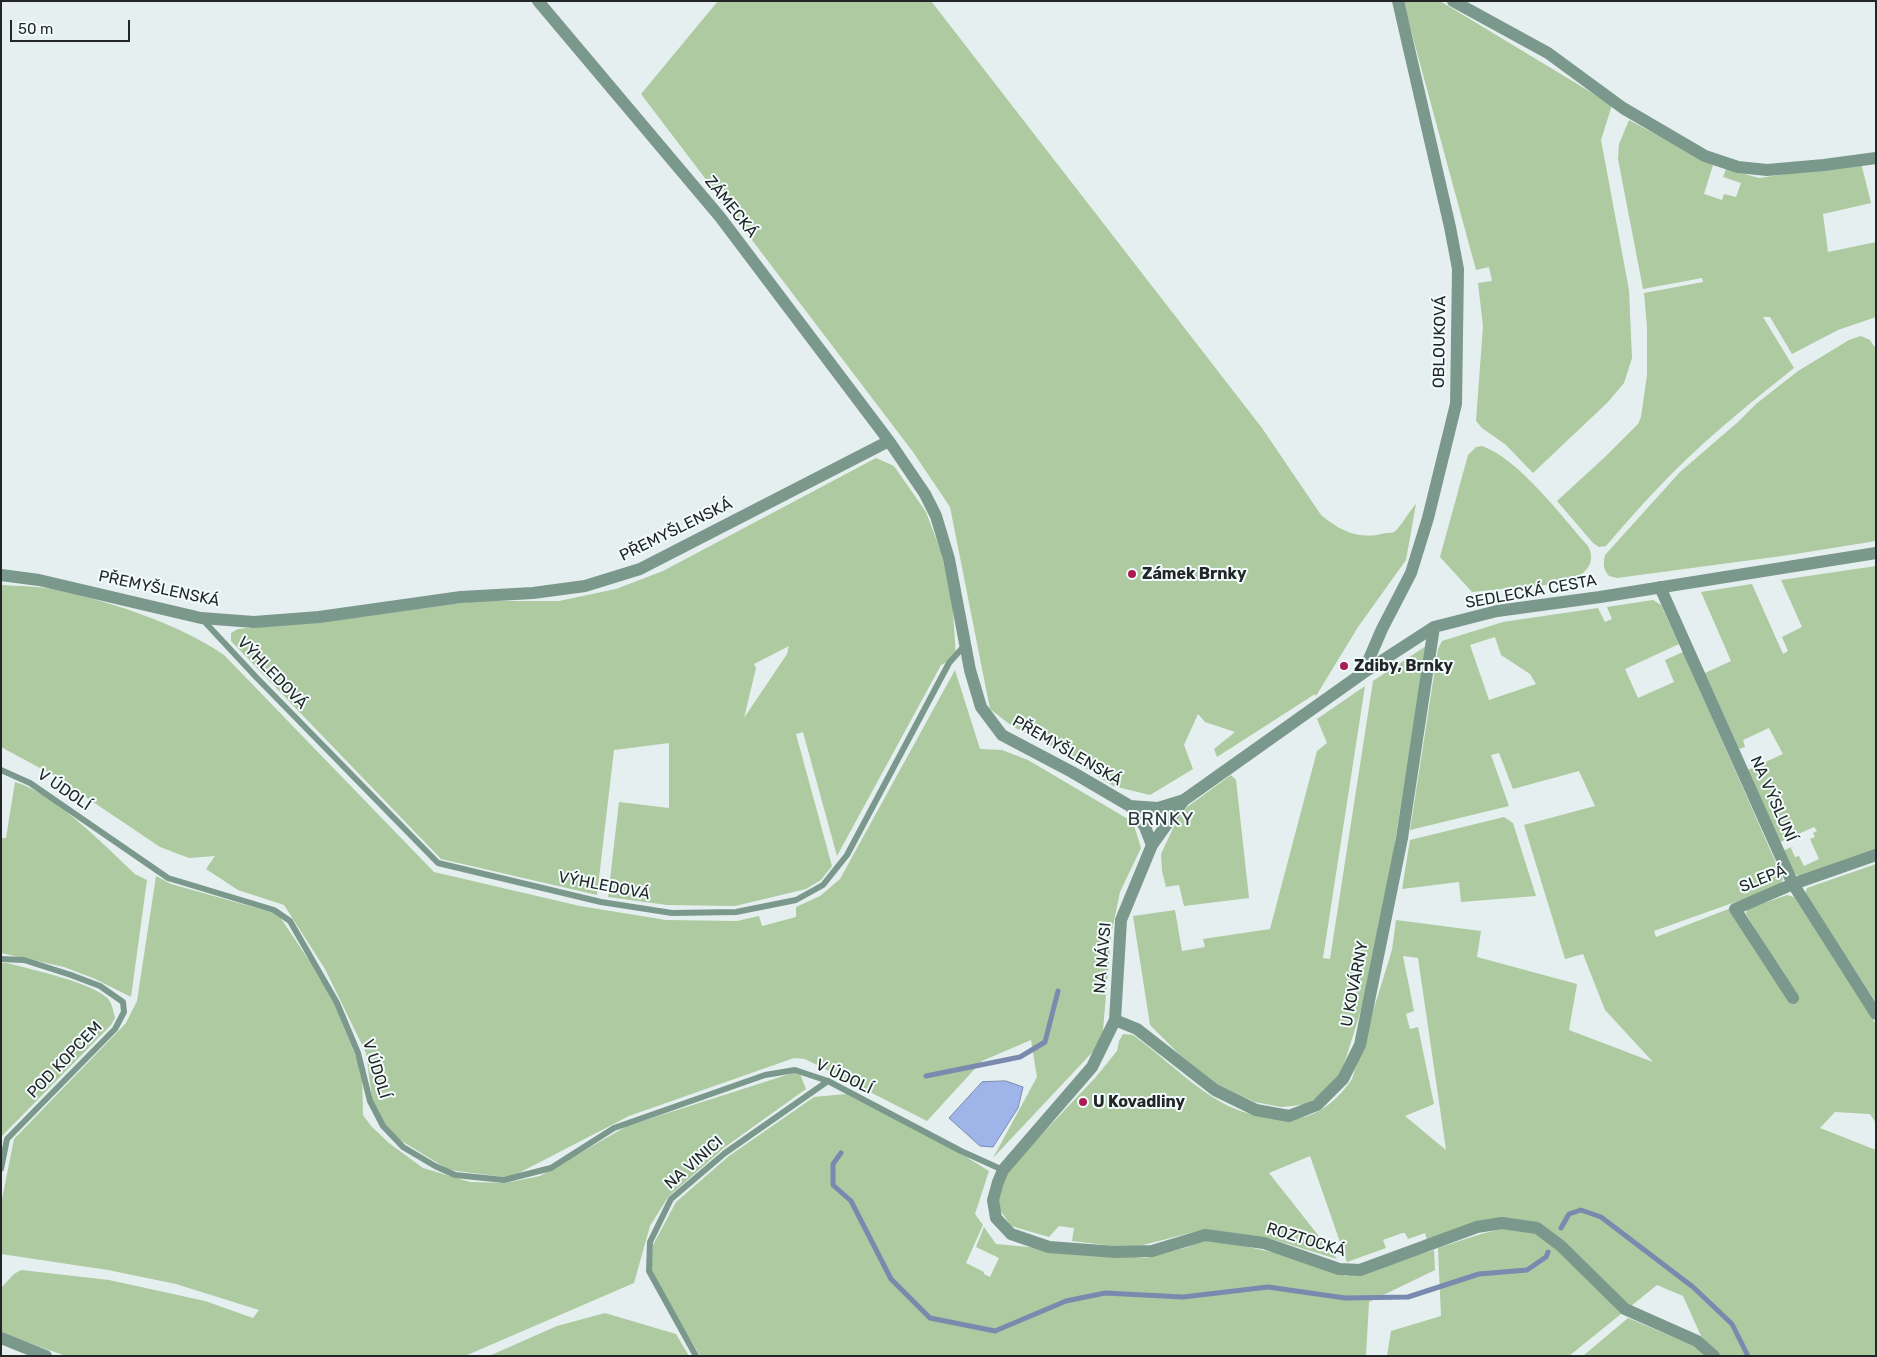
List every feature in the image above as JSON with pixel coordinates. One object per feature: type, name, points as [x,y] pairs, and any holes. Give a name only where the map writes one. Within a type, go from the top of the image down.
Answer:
[{"type":"street","name":"ZÁMECKÁ","points":[[538,1],[720,217],[889,440]]},
{"type":"street","name":"OBLOUKOVÁ","points":[[1363,673],[1382,628],[1411,573],[1428,518],[1456,404],[1458,269],[1398,1]]},
{"type":"street","points":[[1453,1],[1548,54],[1623,108],[1705,156],[1738,167],[1767,170],[1824,166],[1876,158]]},
{"type":"street","name":"PŘEMYŠLENSKÁ","points":[[1,575],[38,580],[201,618],[254,622],[319,617],[461,597],[533,593],[585,586],[640,569],[889,440],[925,494],[936,516],[949,559],[970,670],[981,707],[1002,735],[1072,772],[1130,806]]},
{"type":"street","name":"SEDLECKÁ CESTA","points":[[1184,800],[1363,673],[1434,627],[1498,611],[1876,553]]},
{"type":"street","name":"NA VÝSLUNÍ","points":[[1660,587],[1793,884],[1876,1014]]},
{"type":"street","name":"U KOVÁRNY","points":[[1115,1020],[1138,1029],[1214,1090],[1256,1110],[1289,1116],[1317,1104],[1343,1079],[1360,1044],[1398,857],[1434,627]]},
{"type":"street","points":[[1130,806],[1158,808],[1184,800]]},
{"type":"street","name":"NA NÁVSI","points":[[1115,1020],[1121,920],[1152,844],[1184,800]]},
{"type":"street","points":[[1130,806],[1145,827],[1152,844]]},
{"type":"street","name":"SLEPÁ","points":[[1793,998],[1735,909],[1793,884],[1876,854]]},
{"type":"street","name":"ROZTOCKÁ","points":[[1115,1020],[1092,1067],[1003,1170],[993,1200],[996,1218],[1011,1234],[1049,1247],[1116,1252],[1152,1251],[1206,1234],[1264,1243],[1339,1269],[1360,1270],[1477,1227],[1502,1223],[1537,1228],[1561,1246],[1624,1309],[1697,1341],[1714,1356]]},
{"type":"street","points":[[1,1338],[46,1356]]},
{"type":"lane","name":"VÝHLEDOVÁ","points":[[201,618],[438,863],[601,902],[672,913],[736,912],[796,900],[823,885],[847,855],[949,663],[966,645]]},
{"type":"lane","name":"V ÚDOLÍ","points":[[1,770],[30,783],[168,878],[274,910],[290,921],[337,1003],[358,1052],[370,1101],[383,1126],[403,1146],[435,1166],[455,1174],[504,1180],[551,1168],[614,1128],[765,1075],[795,1070],[828,1081],[961,1151],[1003,1170]]},
{"type":"lane","name":"POD KOPCEM","points":[[1,959],[24,960],[100,986],[123,1002],[124,1012],[115,1029],[7,1139],[1,1169]]},
{"type":"lane","name":"NA VINICI","points":[[696,1356],[649,1272],[650,1242],[671,1199],[725,1153],[828,1081]]},
{"type":"green space","points":[[718,1],[931,1],[1262,428],[1321,515],[1336,526],[1351,533],[1368,536],[1377,535],[1394,532],[1416,504],[1406,560],[1358,627],[1316,696],[1315,694],[1217,757],[1214,749],[1235,732],[1205,722],[1198,714],[1184,745],[1193,769],[1150,795],[1113,786],[1043,741],[1013,727],[990,709],[950,507],[913,452],[641,94]]},
{"type":"green space","points":[[1403,1],[1440,1],[1612,105],[1601,140],[1629,290],[1632,358],[1624,383],[1608,402],[1533,473],[1506,445],[1482,428],[1476,421],[1483,326],[1478,283],[1492,281],[1489,267],[1476,270]]},
{"type":"green space","points":[[1629,120],[1713,165],[1704,194],[1722,200],[1724,194],[1736,197],[1741,183],[1723,177],[1726,169],[1759,178],[1861,163],[1871,203],[1823,214],[1828,252],[1876,242],[1876,317],[1838,330],[1792,354],[1770,317],[1763,317],[1794,368],[1740,412],[1671,474],[1606,546],[1599,547],[1593,543],[1557,501],[1638,424],[1641,417],[1647,375],[1647,327],[1644,293],[1703,282],[1702,278],[1643,289],[1618,159],[1619,144]]},
{"type":"green space","points":[[1861,336],[1870,340],[1876,349],[1876,541],[1789,555],[1617,578],[1609,576],[1604,566],[1605,555],[1680,472],[1756,404],[1798,371],[1849,340]]},
{"type":"green space","points":[[1482,446],[1511,463],[1525,476],[1588,546],[1591,553],[1590,564],[1577,577],[1558,584],[1472,592],[1440,557],[1468,455],[1476,447]]},
{"type":"green space","points":[[876,458],[894,466],[926,512],[940,549],[952,597],[956,657],[941,665],[837,856],[803,732],[796,734],[832,866],[821,880],[806,889],[735,906],[667,905],[608,897],[619,802],[669,808],[669,743],[614,750],[597,895],[441,859],[231,641],[231,633],[238,629],[345,619],[476,601],[559,601],[616,589],[663,571]],"holes":[[[789,646],[787,654],[744,718],[756,668],[754,664]]]},
{"type":"green space","points":[[1876,566],[1876,851],[1801,877],[1794,874],[1784,850],[1795,846],[1791,848],[1795,857],[1799,856],[1804,866],[1819,859],[1810,839],[1815,837],[1813,833],[1817,831],[1814,827],[1780,842],[1748,770],[1783,754],[1769,728],[1743,740],[1745,747],[1739,749],[1705,673],[1731,661],[1701,592],[1752,584],[1783,654],[1788,651],[1782,637],[1802,627],[1781,580]]},
{"type":"green space","points":[[1,585],[51,589],[95,599],[164,623],[206,643],[224,655],[434,872],[580,906],[666,920],[737,921],[759,916],[762,926],[796,917],[796,907],[820,896],[840,879],[955,670],[980,749],[1002,750],[1028,760],[1133,822],[1141,848],[1120,892],[1111,935],[1102,1042],[993,1158],[1037,1077],[1031,1040],[982,1061],[927,1121],[805,1059],[794,1058],[629,1116],[515,1175],[504,1177],[449,1170],[395,1137],[374,1113],[366,1053],[325,969],[284,905],[238,890],[206,869],[215,856],[189,858],[160,847],[53,775],[1,747]]},
{"type":"green space","points":[[1653,600],[1661,605],[1679,644],[1625,669],[1638,698],[1674,682],[1665,660],[1683,652],[1783,879],[1780,886],[1654,931],[1656,937],[1731,908],[1798,998],[1746,914],[1747,909],[1787,895],[1794,897],[1876,1024],[1876,1123],[1870,1114],[1835,1112],[1820,1128],[1876,1150],[1876,1356],[1710,1356],[1683,1296],[1657,1285],[1569,1356],[1387,1356],[1391,1331],[1441,1316],[1438,1248],[1505,1228],[1427,1240],[1425,1233],[1408,1239],[1405,1233],[1402,1233],[1383,1240],[1386,1248],[1347,1262],[1310,1156],[1269,1173],[1337,1259],[1268,1238],[1202,1230],[1131,1248],[1072,1241],[1074,1228],[1059,1226],[1049,1237],[1011,1226],[996,1204],[1007,1171],[1095,1078],[1117,1051],[1123,1034],[1133,1035],[1204,1091],[1235,1109],[1254,1115],[1295,1118],[1314,1114],[1329,1104],[1352,1079],[1392,950],[1396,920],[1481,931],[1477,957],[1577,984],[1569,1030],[1653,1062],[1605,1010],[1583,954],[1565,959],[1524,825],[1595,806],[1579,771],[1513,789],[1499,753],[1491,755],[1509,806],[1410,830],[1438,649],[1442,641],[1503,622],[1598,608],[1605,622],[1612,619],[1607,607]],"holes":[[[1495,637],[1501,655],[1530,674],[1536,684],[1489,700],[1470,645]],[[1403,956],[1418,958],[1446,1150],[1405,1116],[1434,1104],[1418,1027],[1410,1029],[1406,1014],[1414,1011]]]},
{"type":"green space","points":[[1426,646],[1376,962],[1346,1058],[1338,1078],[1324,1094],[1305,1104],[1281,1107],[1255,1102],[1219,1086],[1180,1055],[1150,1025],[1133,916],[1175,910],[1182,951],[1205,947],[1203,939],[1270,929],[1317,751],[1327,743],[1317,719],[1365,686],[1323,958],[1330,959],[1373,681]]},
{"type":"green space","points":[[1231,775],[1236,780],[1249,898],[1184,906],[1179,885],[1166,887],[1162,871],[1161,854],[1175,824],[1187,807]]},
{"type":"green space","points":[[15,782],[46,797],[94,835],[135,874],[147,880],[131,997],[93,978],[64,967],[1,953],[1,838],[6,838]]},
{"type":"green space","points":[[1504,817],[1513,823],[1536,896],[1461,902],[1459,882],[1402,889],[1410,840]]},
{"type":"green space","points":[[1876,864],[1876,1002],[1805,894],[1807,888]]},
{"type":"green space","points":[[156,876],[171,884],[278,914],[310,962],[335,1005],[362,1072],[363,1115],[371,1126],[389,1143],[423,1168],[470,1182],[505,1183],[540,1176],[627,1126],[799,1071],[806,1089],[725,1147],[668,1197],[650,1226],[634,1283],[465,1356],[66,1356],[1,1333],[1,1288],[14,1274],[21,1270],[109,1280],[205,1301],[253,1318],[259,1310],[176,1284],[108,1270],[1,1254],[1,1204],[14,1139],[126,1023],[137,1001]]},
{"type":"green space","points":[[1,963],[73,981],[97,991],[110,1001],[115,1018],[111,1025],[1,1137]]},
{"type":"green space","points":[[846,1094],[947,1145],[989,1171],[975,1214],[983,1225],[966,1263],[990,1277],[999,1258],[976,1247],[984,1227],[996,1244],[1145,1258],[1188,1247],[1207,1238],[1276,1253],[1346,1276],[1434,1250],[1435,1270],[1369,1302],[1366,1356],[700,1356],[651,1271],[653,1245],[676,1202],[729,1156],[814,1097]]},
{"type":"green space","points":[[605,1313],[676,1334],[689,1356],[489,1356],[557,1326]]},
{"type":"green space","points":[[1628,1318],[1697,1347],[1708,1356],[1583,1356]]},
{"type":"water","points":[[1006,1081],[1023,1087],[1018,1108],[993,1147],[980,1146],[949,1118],[982,1082]]},
{"type":"waterway","points":[[926,1076],[1020,1057],[1045,1042],[1058,991]]},
{"type":"waterway","points":[[841,1153],[833,1164],[833,1185],[851,1201],[891,1279],[930,1318],[995,1331],[1066,1301],[1105,1293],[1183,1297],[1268,1287],[1345,1298],[1408,1297],[1479,1274],[1527,1270],[1546,1257],[1548,1252]]},
{"type":"waterway","points":[[1561,1228],[1569,1214],[1581,1210],[1601,1217],[1693,1287],[1732,1324],[1748,1356]]},
{"type":"place","name":"Zámek Brnky","points":[[1132,574]]},
{"type":"place","name":"Zdiby, Brnky","points":[[1344,666]]},
{"type":"place","name":"U Kovadliny","points":[[1083,1102]]},
{"type":"district","name":"BRNKY","points":[[1161,820]]}]
